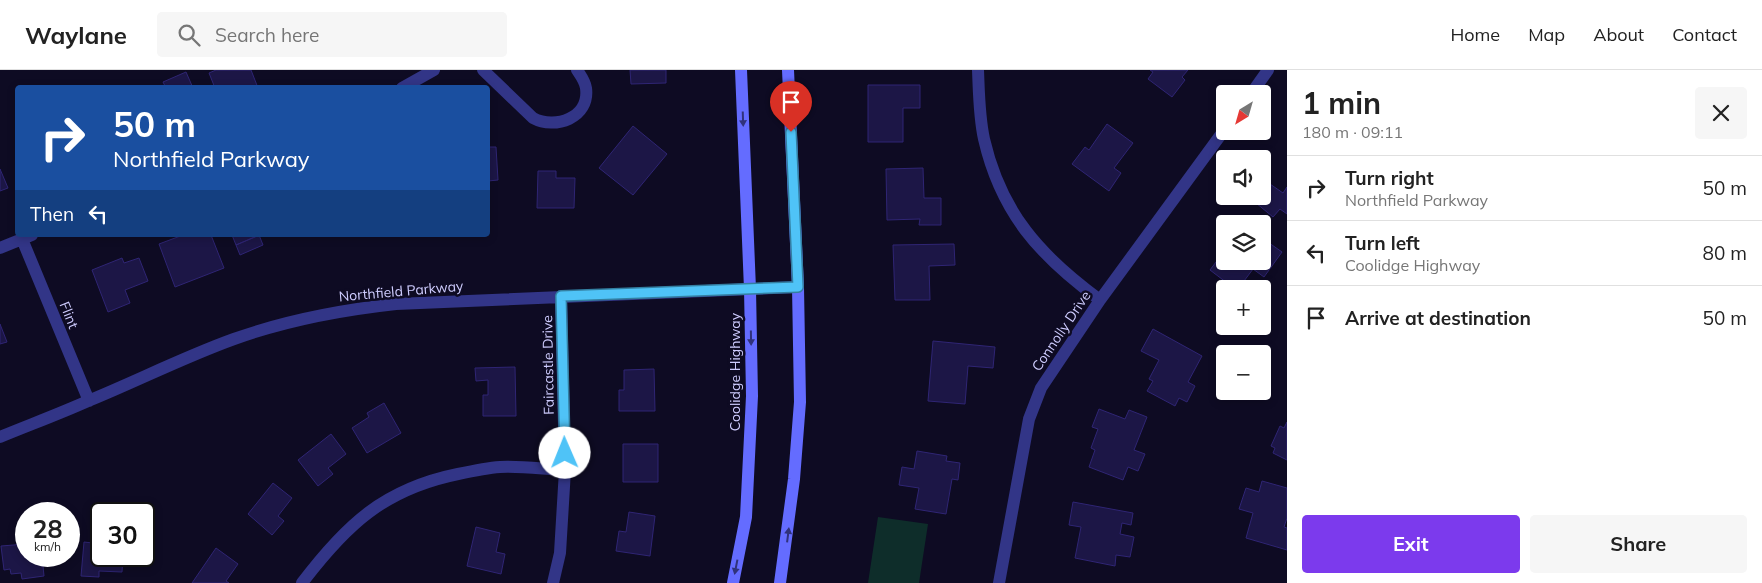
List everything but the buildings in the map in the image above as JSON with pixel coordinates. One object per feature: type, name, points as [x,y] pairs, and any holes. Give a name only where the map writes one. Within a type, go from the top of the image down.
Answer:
[{"type":"main road","name":"Coolidge Highway","points":[[733,583],[746,517],[752,396],[750,289],[741,70]]},
{"type":"main road","points":[[780,583],[794,480],[800,402],[798,287],[788,70]]},
{"type":"street","points":[[407,85],[434,70]]},
{"type":"street","points":[[483,70],[532,118],[550,124],[567,120],[576,114],[583,104],[586,90],[584,80],[577,70]]},
{"type":"street","points":[[978,70],[984,138],[1000,186],[1010,206],[1024,230],[1048,258],[1100,300]]},
{"type":"street","points":[[1257,85],[1268,70]]},
{"type":"street","name":"Connolly Drive","points":[[999,583],[1028,419],[1041,388],[1100,300],[1217,140]]},
{"type":"street","points":[[0,248],[27,237]]},
{"type":"street","name":"Flint","points":[[27,237],[88,401]]},
{"type":"street","name":"Northfield Parkway","points":[[0,437],[235,339],[303,319],[348,310],[396,304],[798,287]]},
{"type":"street","name":"Faircastle Drive","points":[[553,583],[560,553],[565,470],[561,296]]},
{"type":"street","points":[[302,583],[323,555],[344,532],[373,508],[398,493],[425,482],[474,470],[500,467],[565,470]]},
{"type":"green space","points":[[878,517],[928,524],[919,583],[868,583]]},
{"type":"route","points":[[565,453],[561,296],[798,287],[791,132]]}]
